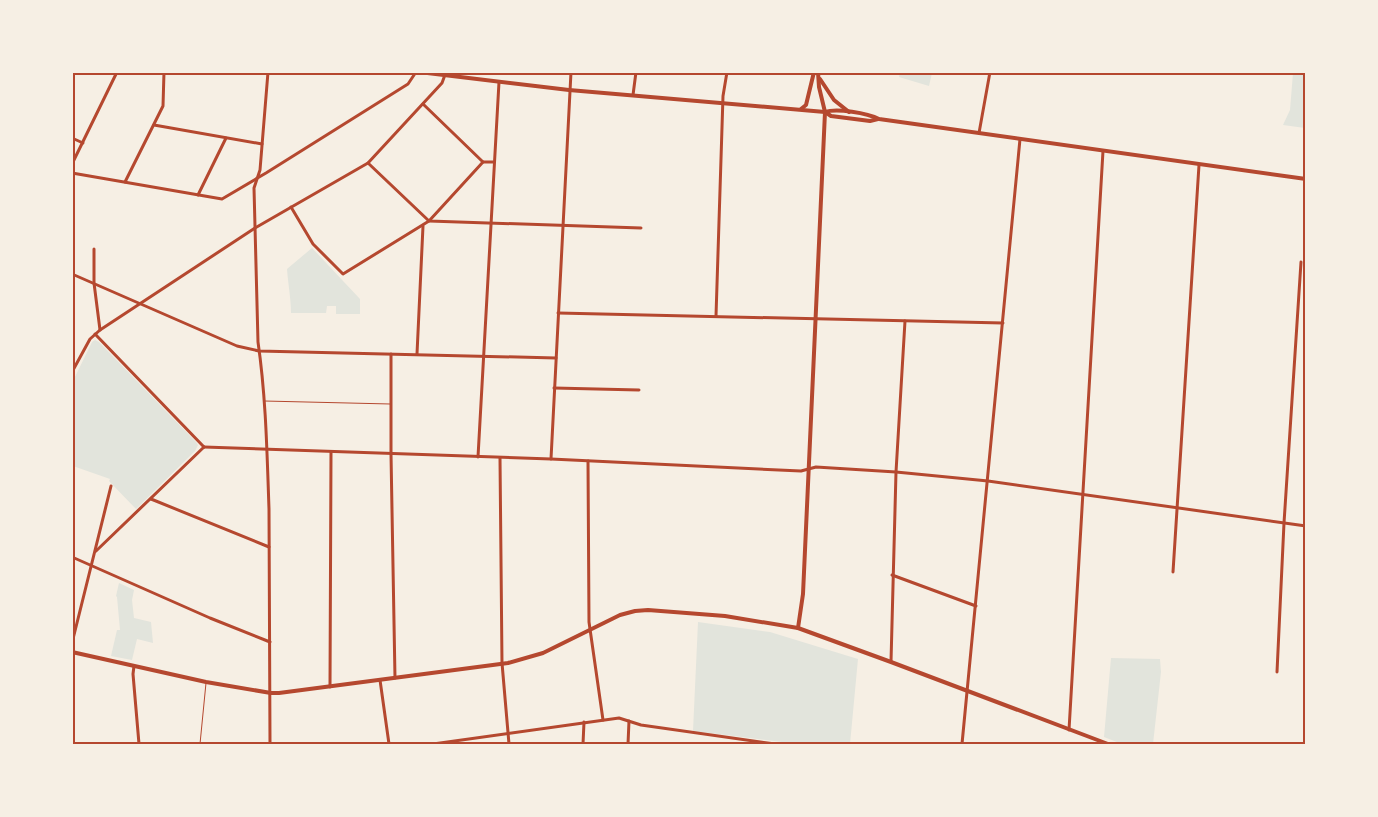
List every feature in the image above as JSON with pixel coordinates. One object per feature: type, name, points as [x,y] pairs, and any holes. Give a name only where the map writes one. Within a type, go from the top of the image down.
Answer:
[{"type":"main road","points":[[418,72],[632,96],[825,112],[831,110],[1102,151],[1306,179]]},
{"type":"main road","points":[[800,110],[806,106],[814,72]]},
{"type":"main road","points":[[798,628],[803,594],[825,112],[818,75]]},
{"type":"main road","points":[[818,75],[834,100],[850,113]]},
{"type":"main road","points":[[825,112],[831,116],[870,121],[878,118]]},
{"type":"main road","points":[[72,652],[206,682],[271,693],[330,687],[520,660],[543,653],[620,615],[635,611],[648,610],[725,616],[798,628],[1108,744]]},
{"type":"street","points":[[72,164],[117,72]]},
{"type":"street","points":[[125,182],[162,106],[164,72]]},
{"type":"street","points":[[268,72],[260,170],[254,188],[259,351],[267,450],[270,547],[270,744]]},
{"type":"street","points":[[72,173],[222,199],[408,84],[418,72]]},
{"type":"street","points":[[551,459],[571,72]]},
{"type":"street","points":[[632,96],[636,72]]},
{"type":"street","points":[[716,316],[723,103],[727,72]]},
{"type":"street","points":[[979,133],[990,72]]},
{"type":"street","points":[[72,372],[86,345],[100,330],[255,228],[368,163],[442,83],[446,74]]},
{"type":"street","points":[[478,457],[498,82]]},
{"type":"street","points":[[423,104],[483,162],[493,162]]},
{"type":"street","points":[[154,125],[262,144]]},
{"type":"street","points":[[72,138],[83,143]]},
{"type":"street","points":[[198,195],[226,138]]},
{"type":"street","points":[[962,744],[1020,139]]},
{"type":"street","points":[[1070,730],[1102,151]]},
{"type":"street","points":[[291,207],[313,244],[343,274],[428,221],[483,162]]},
{"type":"street","points":[[368,163],[428,221],[641,228]]},
{"type":"street","points":[[1173,572],[1200,165]]},
{"type":"street","points":[[417,354],[423,225]]},
{"type":"street","points":[[94,249],[94,283],[100,330]]},
{"type":"street","points":[[1277,672],[1284,523],[1301,262]]},
{"type":"street","points":[[72,274],[237,346],[259,351],[556,358]]},
{"type":"street","points":[[558,313],[1003,323]]},
{"type":"street","points":[[891,662],[896,472],[905,321]]},
{"type":"street","points":[[95,334],[204,447],[551,459],[801,471],[816,467],[896,472],[988,480],[1306,526]]},
{"type":"street","points":[[391,354],[395,678]]},
{"type":"street","points":[[554,388],[638,390]]},
{"type":"street","points":[[95,551],[204,447]]},
{"type":"street","points":[[330,687],[331,452]]},
{"type":"street","points":[[500,458],[502,664],[509,744]]},
{"type":"street","points":[[588,461],[590,629],[603,720]]},
{"type":"street","points":[[72,643],[111,486]]},
{"type":"street","points":[[151,499],[270,547]]},
{"type":"street","points":[[72,557],[210,618],[270,642]]},
{"type":"street","points":[[892,575],[976,606]]},
{"type":"street","points":[[134,666],[133,674],[139,744]]},
{"type":"street","points":[[380,680],[389,744]]},
{"type":"street","points":[[434,744],[619,718],[642,725],[775,744]]},
{"type":"street","points":[[628,744],[630,721]]},
{"type":"street","points":[[583,744],[584,722]]},
{"type":"lane","points":[[264,401],[391,404]]},
{"type":"lane","points":[[200,744],[206,682]]},
{"type":"shaded area","points":[[900,72],[932,73],[929,86],[899,77]]},
{"type":"shaded area","points":[[1293,73],[1305,73],[1305,128],[1283,125],[1290,110]]},
{"type":"shaded area","points":[[312,248],[360,299],[360,314],[336,314],[336,306],[327,306],[326,313],[291,313],[287,269]]},
{"type":"shaded area","points":[[95,340],[198,445],[195,451],[136,509],[109,481],[110,479],[73,466],[73,381],[92,342]]},
{"type":"shaded area","points":[[119,583],[134,590],[132,600],[134,618],[151,622],[153,643],[137,639],[132,660],[111,656],[117,630],[120,630],[116,596]]},
{"type":"shaded area","points":[[698,622],[770,632],[858,659],[850,744],[798,744],[693,731]]},
{"type":"shaded area","points":[[1111,658],[1160,659],[1161,672],[1153,744],[1122,744],[1104,737]]}]
